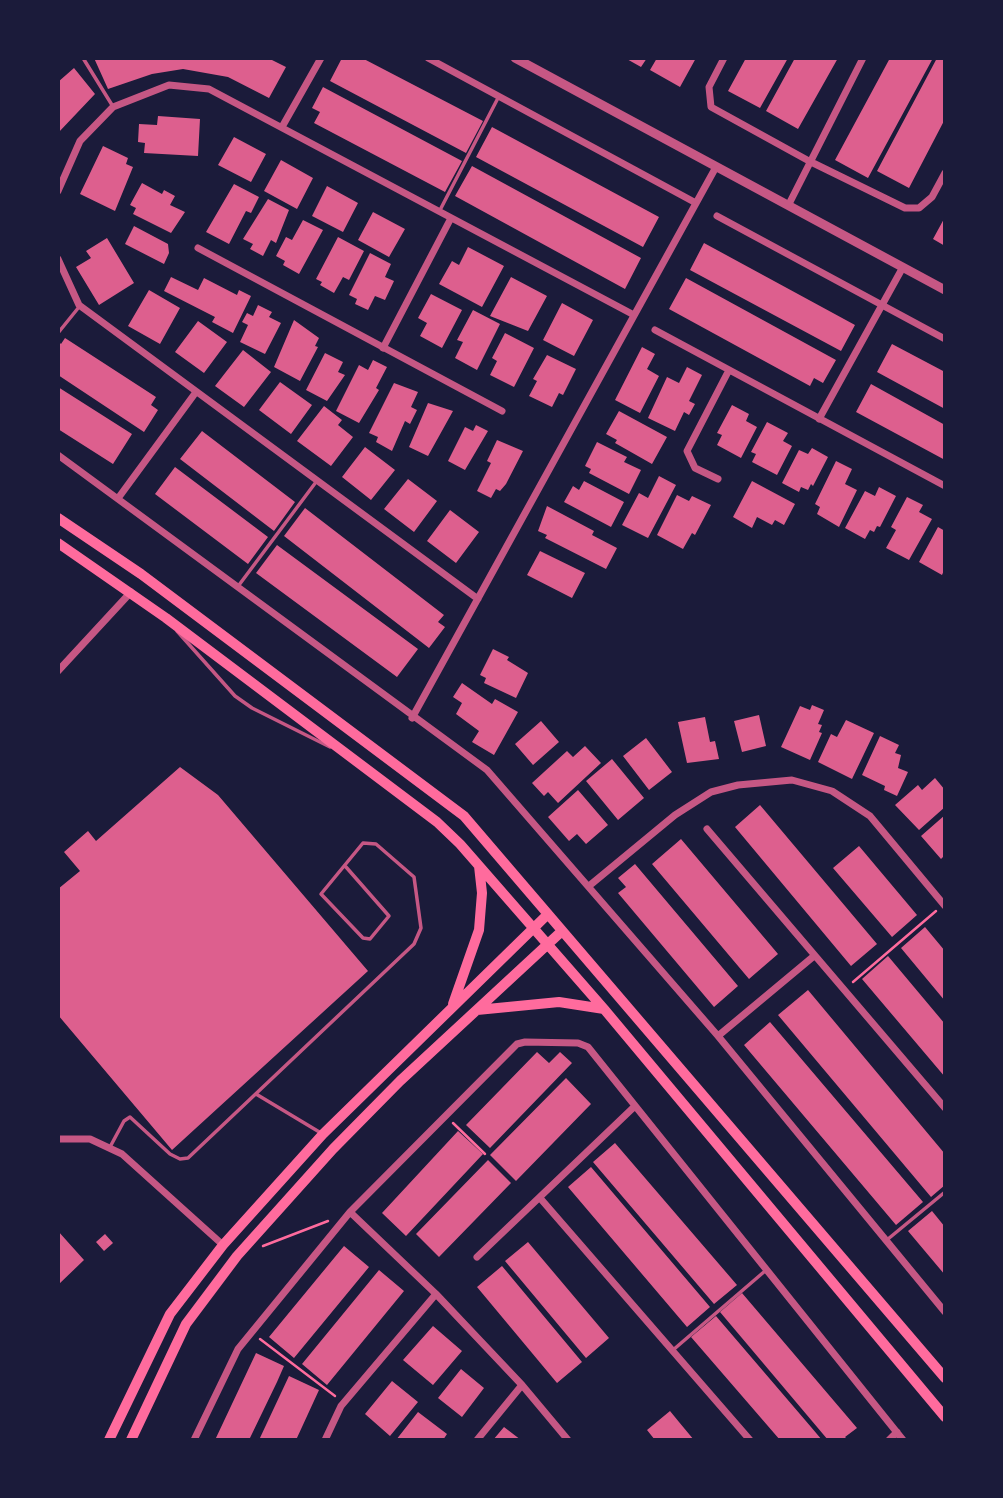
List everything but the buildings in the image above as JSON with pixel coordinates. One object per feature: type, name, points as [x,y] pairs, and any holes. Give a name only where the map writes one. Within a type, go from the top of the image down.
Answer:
[{"type":"main road","points":[[58,518],[131,567],[445,801],[483,835],[945,1378]]},
{"type":"main road","points":[[58,543],[131,592],[437,822],[604,1009],[945,1417]]},
{"type":"main road","points":[[451,1007],[480,930],[482,893],[479,866]]},
{"type":"main road","points":[[109,1440],[170,1314],[223,1245],[323,1134],[548,914]]},
{"type":"main road","points":[[131,1440],[172,1349],[202,1299],[333,1149],[562,931]]},
{"type":"main road","points":[[477,1010],[559,1002],[604,1009]]},
{"type":"street","points":[[282,127],[321,58]]},
{"type":"street","points":[[428,58],[696,203]]},
{"type":"street","points":[[515,58],[945,290]]},
{"type":"street","points":[[724,58],[709,87],[711,107],[809,162],[905,208],[919,208],[932,197],[945,173]]},
{"type":"street","points":[[789,204],[863,58]]},
{"type":"street","points":[[58,191],[80,141],[113,107],[169,85],[209,89],[634,315]]},
{"type":"street","points":[[412,718],[716,167]]},
{"type":"street","points":[[717,216],[945,339]]},
{"type":"street","points":[[383,348],[451,218]]},
{"type":"street","points":[[198,248],[502,411]]},
{"type":"street","points":[[58,259],[81,306],[478,599]]},
{"type":"street","points":[[819,419],[903,267]]},
{"type":"street","points":[[655,330],[945,486]]},
{"type":"street","points":[[719,479],[695,468],[687,451],[729,370]]},
{"type":"street","points":[[118,497],[196,391]]},
{"type":"street","points":[[58,455],[412,718],[487,770],[718,1036],[945,1312]]},
{"type":"street","points":[[58,671],[131,592]]},
{"type":"street","points":[[589,886],[675,815],[711,792],[738,785],[792,780],[832,791],[870,816],[944,906]]},
{"type":"street","points":[[707,829],[945,1108]]},
{"type":"street","points":[[718,1036],[814,956]]},
{"type":"street","points":[[194,1440],[234,1354],[350,1212],[517,1044],[578,1043],[588,1047],[903,1440]]},
{"type":"street","points":[[477,1257],[635,1106]]},
{"type":"street","points":[[58,1139],[81,1138],[110,1147],[134,1163],[223,1245]]},
{"type":"street","points":[[540,1198],[750,1440]]},
{"type":"street","points":[[350,1212],[436,1294],[522,1385],[568,1440]]},
{"type":"street","points":[[325,1440],[343,1402],[436,1294]]},
{"type":"street","points":[[477,1440],[522,1385]]},
{"type":"street","points":[[889,1440],[897,1432]]},
{"type":"lane","points":[[83,58],[113,107]]},
{"type":"lane","points":[[439,212],[499,96]]},
{"type":"lane","points":[[58,333],[81,306]]},
{"type":"lane","points":[[238,587],[317,480]]},
{"type":"lane","points":[[166,618],[234,696],[252,708],[351,757]]},
{"type":"lane","points":[[110,1147],[124,1121],[130,1117],[170,1154],[180,1159],[188,1158],[414,944],[421,928],[414,877],[376,844],[363,843],[346,867],[321,894],[363,938],[370,939],[389,916],[346,867]]},
{"type":"lane","points":[[256,1094],[323,1134]]},
{"type":"lane","points":[[886,1241],[945,1192]]},
{"type":"lane","points":[[673,1350],[767,1270]]},
{"type":"path","points":[[844,990],[944,906]]},
{"type":"path","points":[[446,1116],[485,1154]]},
{"type":"path","points":[[262,1247],[350,1212]]},
{"type":"path","points":[[251,1332],[343,1402]]}]
